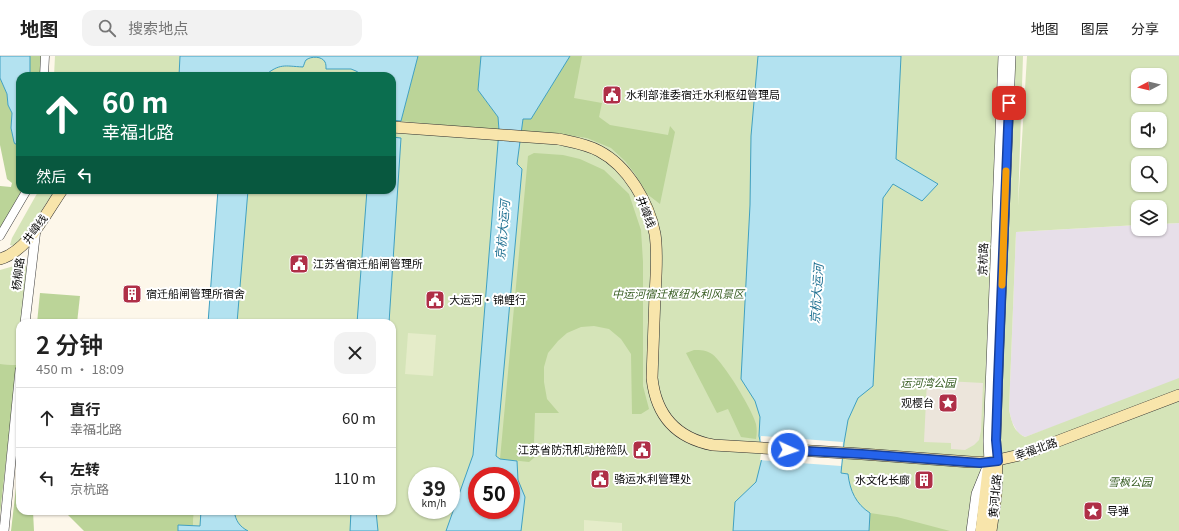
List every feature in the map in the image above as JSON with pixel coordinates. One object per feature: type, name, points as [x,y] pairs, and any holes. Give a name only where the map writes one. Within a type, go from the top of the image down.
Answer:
[{"type":"main road","name":"井嶂线","points":[[396,127],[558,139],[581,143],[598,150],[614,162],[630,178],[652,219],[655,236],[656,273],[652,378],[653,390],[661,411],[674,428],[696,441],[713,445],[862,454]]},
{"type":"main road","name":"井嶂线","points":[[0,259],[6,258],[22,246],[36,229],[59,194]]},
{"type":"main road","name":"幸福北路","points":[[862,454],[971,462],[993,462],[1024,454],[1179,394]]},
{"type":"main road","name":"黄河北路","points":[[981,531],[993,462]]},
{"type":"main road","name":"黄河北路","points":[[991,531],[996,496],[993,462]]},
{"type":"street","points":[[44,72],[45,56]]},
{"type":"street","name":"京杭路","points":[[993,462],[988,441],[1003,56]]},
{"type":"street","name":"京杭路","points":[[993,462],[996,440],[1011,56]]},
{"type":"street","points":[[0,236],[25,194]]},
{"type":"street","name":"杨柳路","points":[[25,319],[36,229]]},
{"type":"street","points":[[4,531],[16,410]]},
{"type":"street","points":[[971,531],[976,494],[993,462]]},
{"type":"shaded area","points":[[1179,223],[1179,381],[1025,437],[1018,433],[1012,422],[1009,410],[1016,232],[1131,225],[1131,236],[1167,236],[1167,224]]},
{"type":"shaded area","points":[[927,380],[983,383],[981,431],[979,440],[974,445],[965,450],[951,449],[951,443],[924,442]]},
{"type":"green space","points":[[30,56],[41,56],[40,72],[30,72]]},
{"type":"green space","points":[[55,56],[180,56],[179,72],[54,72]]},
{"type":"green space","name":"中运河宿迁枢纽水利风景区","points":[[248,56],[1023,56],[1018,206],[1027,56],[1179,56],[1179,223],[1167,224],[1167,200],[1131,200],[1131,225],[1016,232],[1009,410],[1015,429],[1025,437],[1179,378],[1179,531],[178,531],[178,525],[193,526],[194,515],[396,515],[396,319],[227,319],[238,194],[396,194],[396,72],[246,72]]},
{"type":"green space","points":[[418,56],[481,56],[478,90],[498,117],[499,130],[401,121]]},
{"type":"green space","points":[[570,56],[582,56],[574,98],[602,103],[599,117],[610,125],[668,135],[670,126],[675,132],[660,204],[647,194],[625,161],[611,148],[587,138],[521,132],[523,119],[531,119]]},
{"type":"green space","points":[[0,78],[7,94],[8,105],[12,113],[11,128],[16,144],[16,194],[20,194],[0,228],[0,186],[11,187],[12,183],[7,179],[0,145]]},
{"type":"green space","points":[[534,153],[563,155],[580,159],[604,170],[629,194],[641,230],[643,262],[643,386],[649,409],[641,414],[632,414],[631,354],[621,339],[609,329],[594,326],[581,327],[567,333],[548,353],[544,367],[544,382],[547,399],[559,413],[535,413],[534,443],[538,449],[535,457],[529,462],[500,459],[528,156]]},
{"type":"green space","points":[[37,194],[52,194],[22,240],[14,246],[10,245],[12,238]]},
{"type":"green space","points":[[21,264],[25,265],[27,269],[21,319],[16,319],[16,365],[0,364],[0,270]]},
{"type":"green space","points":[[40,293],[80,296],[77,319],[37,319]]},
{"type":"green space","points":[[408,333],[436,335],[433,376],[405,374]]},
{"type":"green space","points":[[694,350],[703,350],[712,354],[730,376],[756,424],[756,439],[741,437],[728,409],[717,413],[686,353]]},
{"type":"green space","points":[[0,364],[16,365],[16,374],[0,514]]},
{"type":"green space","points":[[16,487],[16,515],[33,515],[34,531],[11,531]]},
{"type":"green space","points":[[870,513],[897,517],[950,531],[869,531]]},
{"type":"green space","points":[[68,515],[194,515],[193,526],[178,525],[178,531],[84,531]]},
{"type":"green space","points":[[584,520],[622,523],[622,531],[584,531]]},
{"type":"water","points":[[0,56],[30,56],[30,72],[16,72],[16,144],[14,142],[11,128],[12,113],[8,105],[7,94],[0,78]]},
{"type":"water","points":[[180,56],[418,56],[401,121],[396,120],[396,72],[358,72],[351,69],[326,69],[324,60],[316,57],[306,60],[303,67],[282,66],[269,72],[179,72]]},
{"type":"water","name":"京杭大运河","points":[[481,56],[570,56],[531,119],[523,119],[517,164],[522,169],[496,456],[500,459],[517,461],[517,467],[469,467],[473,455],[499,130],[498,117],[478,90]]},
{"type":"water","name":"京杭大运河","points":[[758,56],[901,56],[896,159],[938,184],[922,201],[893,184],[883,198],[873,386],[858,398],[848,420],[841,473],[848,474],[850,486],[854,496],[861,506],[870,513],[869,531],[733,531],[735,502],[756,482],[763,454],[759,436],[760,417],[755,401],[741,379],[750,205],[751,136]]},
{"type":"water","points":[[396,137],[401,138],[389,319],[357,319],[367,194],[396,194]]},
{"type":"water","points":[[218,194],[248,194],[237,319],[208,319]]},
{"type":"water","points":[[468,469],[468,519],[520,519],[520,485],[525,497],[521,531],[446,531],[450,519],[460,519],[460,492]]},
{"type":"water","points":[[201,515],[235,515],[238,523],[248,531],[178,531],[178,525],[200,526]]},
{"type":"water","points":[[351,515],[376,515],[378,531],[350,531]]},
{"type":"pier","points":[[761,436],[843,442],[841,466],[760,460]]},
{"type":"slow traffic","points":[[1002,285],[1006,171]]},
{"type":"place","name":"水利部淮委宿迁水利枢纽管理局","points":[[612,95]]},
{"type":"place","name":"江苏省宿迁船闸管理所","points":[[299,264]]},
{"type":"place","name":"宿迁船闸管理所宿舍","points":[[132,294]]},
{"type":"place","name":"大运河·锦鲤行","points":[[435,300]]},
{"type":"place","name":"观樱台","points":[[948,403]]},
{"type":"place","name":"江苏省防汛机动抢险队","points":[[642,450]]},
{"type":"place","name":"骆运水利管理处","points":[[600,479]]},
{"type":"place","name":"水文化长廊","points":[[924,480]]},
{"type":"place","name":"导弹","points":[[1093,511]]},
{"type":"route","points":[[788,450],[980,463],[998,461],[996,440],[1009,103]]},
{"type":"park label","name":"运河湾公园","points":[[928,383]]},
{"type":"park label","name":"雪枫公园","points":[[1130,482]]}]
